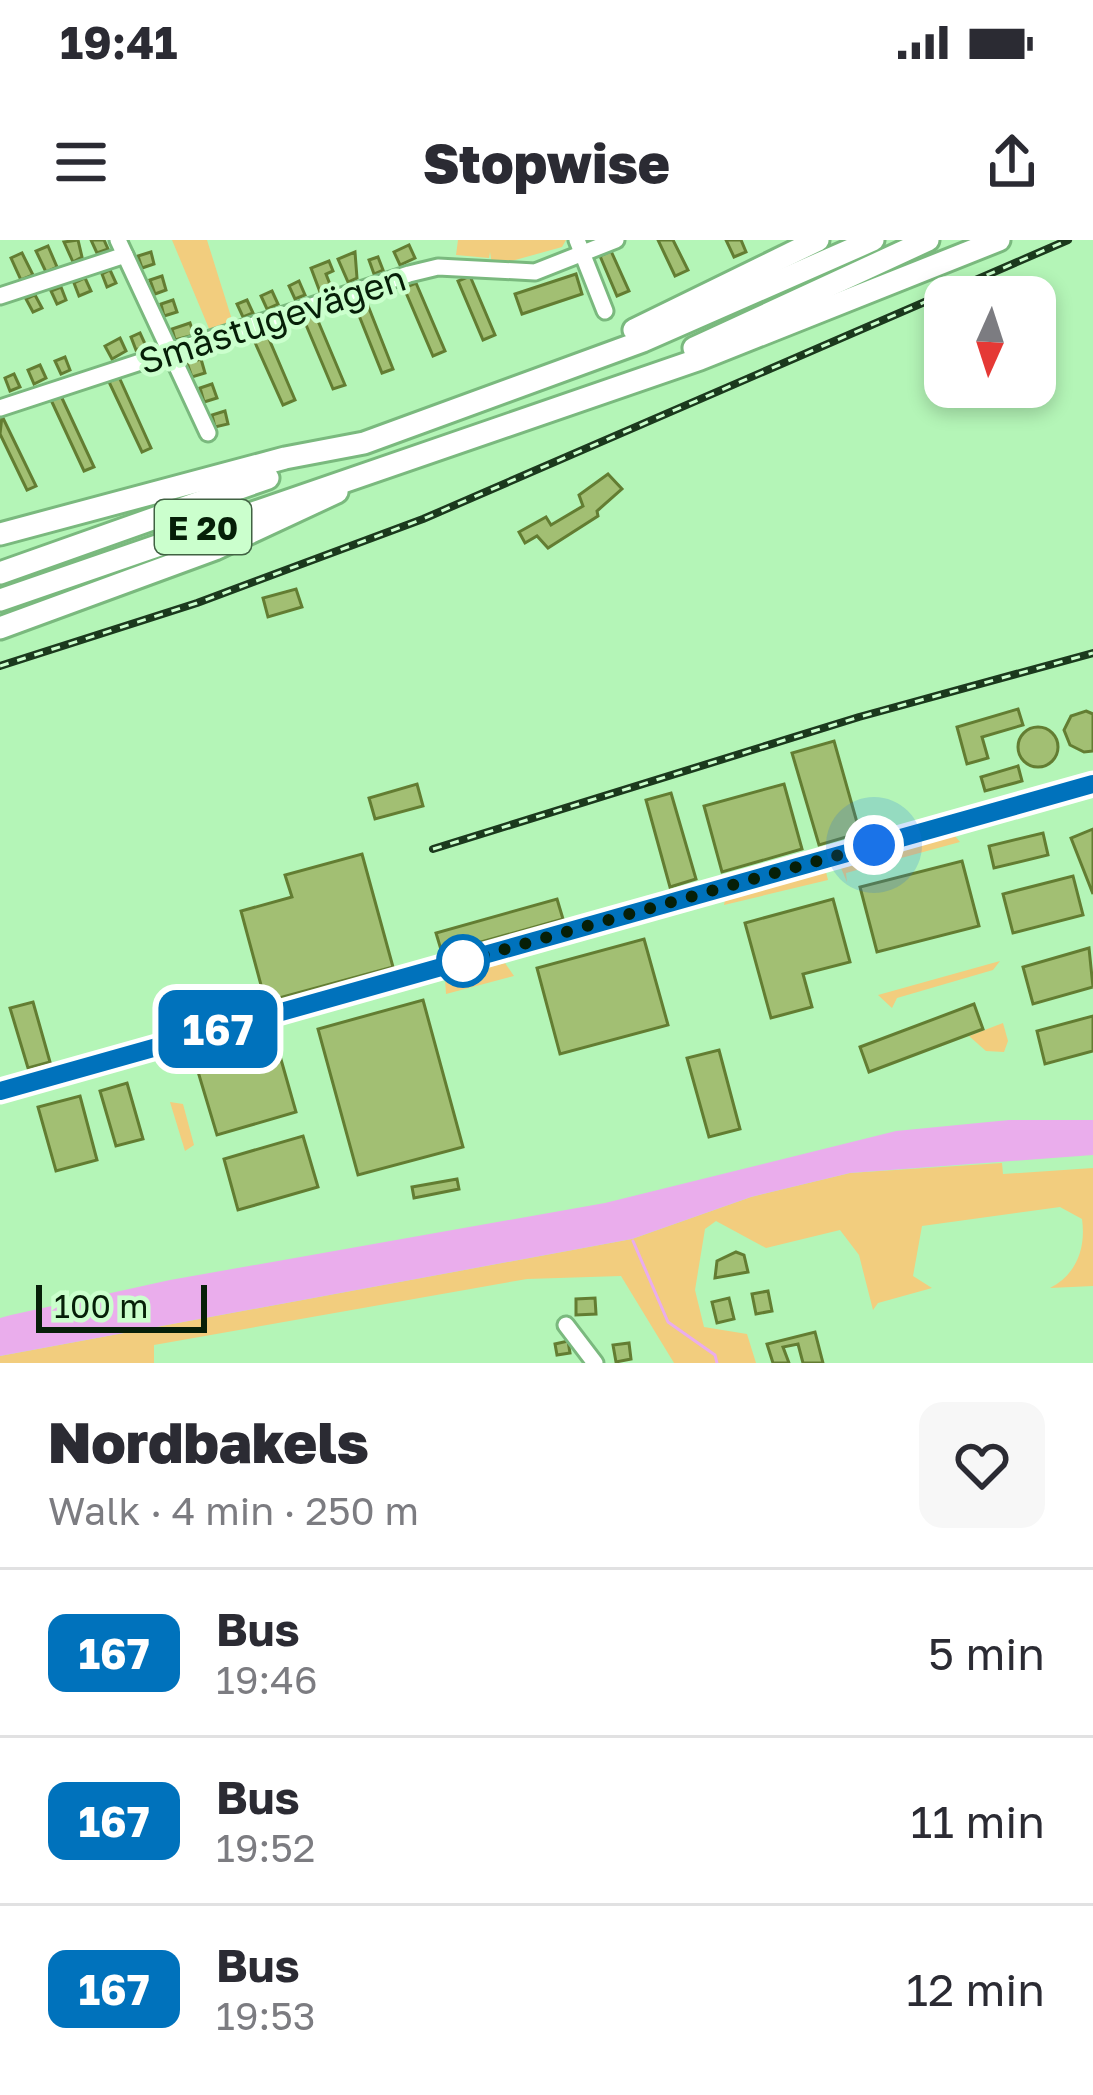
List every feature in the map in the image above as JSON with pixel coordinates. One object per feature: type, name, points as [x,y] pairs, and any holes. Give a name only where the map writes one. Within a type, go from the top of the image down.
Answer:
[{"type":"highway","points":[[521,387],[578,354],[818,240]]},
{"type":"highway","name":"E 20","points":[[0,573],[521,387],[758,293],[873,240]]},
{"type":"highway","name":"E 20","points":[[0,600],[606,388],[928,240]]},
{"type":"highway","points":[[606,388],[803,322],[999,240]]},
{"type":"highway","points":[[0,534],[285,458],[364,443]]},
{"type":"highway","points":[[0,628],[264,529],[407,456]]},
{"type":"street","name":"Småstugevägen","points":[[0,408],[424,270],[521,274],[579,247],[616,240]]},
{"type":"street","points":[[579,247],[605,311]]},
{"type":"street","points":[[0,296],[121,248],[208,433]]},
{"type":"street","points":[[0,1091],[1093,784]]},
{"type":"street","points":[[566,1325],[583,1355],[595,1363]]},
{"type":"shaded area","points":[[172,240],[207,240],[233,323],[210,331]]},
{"type":"shaded area","points":[[458,240],[566,240],[562,247],[492,264],[490,252],[489,258],[456,255]]},
{"type":"shaded area","points":[[955,836],[960,842],[846,873],[847,882],[841,868]]},
{"type":"shaded area","points":[[826,872],[828,880],[724,905],[725,900]]},
{"type":"shaded area","points":[[1000,961],[993,970],[897,998],[892,1008],[878,995]]},
{"type":"shaded area","points":[[505,963],[514,976],[446,994],[445,979]]},
{"type":"shaded area","points":[[1003,1023],[1008,1041],[1004,1052],[986,1051],[969,1036]]},
{"type":"shaded area","points":[[170,1102],[183,1104],[194,1145],[185,1151]]},
{"type":"shaded area","points":[[1009,1120],[1093,1120],[1093,1155],[850,1173],[751,1197],[632,1239],[0,1356],[0,1318],[11,1315],[170,1280],[605,1203],[896,1131]]},
{"type":"shaded area","points":[[1002,1163],[1003,1174],[1093,1168],[1093,1286],[1050,1288],[1073,1268],[1082,1240],[1082,1219],[1060,1207],[922,1226],[913,1276],[932,1288],[878,1303],[873,1310],[859,1255],[840,1230],[766,1248],[716,1221],[705,1229],[695,1290],[704,1327],[747,1334],[756,1363],[674,1363],[621,1276],[527,1279],[154,1345],[154,1363],[0,1363],[0,1356],[632,1239],[751,1197],[850,1173]]},
{"type":"building","points":[[78,240],[82,257],[73,262],[64,242]]},
{"type":"building","points":[[91,240],[104,240],[108,249],[97,253]]},
{"type":"building","points":[[658,240],[673,240],[688,270],[675,276]]},
{"type":"building","points":[[726,240],[741,240],[746,252],[734,257]]},
{"type":"building","points":[[409,245],[415,258],[400,265],[394,252]]},
{"type":"building","points":[[48,246],[57,267],[46,272],[36,251]]},
{"type":"building","points":[[611,251],[629,291],[617,296],[600,256]]},
{"type":"building","points":[[151,252],[154,264],[142,268],[138,256]]},
{"type":"building","points":[[355,252],[357,278],[348,282],[338,259]]},
{"type":"building","points":[[22,253],[33,275],[21,280],[11,258]]},
{"type":"building","points":[[378,257],[383,270],[374,274],[369,260]]},
{"type":"building","points":[[329,261],[333,271],[326,274],[331,287],[320,292],[311,268]]},
{"type":"building","points":[[110,270],[116,283],[107,287],[102,274]]},
{"type":"building","points":[[576,274],[582,294],[522,314],[515,294]]},
{"type":"building","points":[[162,276],[166,290],[155,294],[150,280]]},
{"type":"building","points":[[470,276],[495,335],[483,340],[458,281]]},
{"type":"building","points":[[85,278],[91,291],[79,296],[74,283]]},
{"type":"building","points":[[299,281],[305,295],[295,299],[289,286]]},
{"type":"building","points":[[416,283],[445,351],[433,356],[404,288]]},
{"type":"building","points":[[61,287],[66,300],[57,304],[51,291]]},
{"type":"building","points":[[272,291],[278,304],[267,309],[261,296]]},
{"type":"building","points":[[363,293],[393,369],[382,373],[352,298]]},
{"type":"building","points":[[35,295],[42,308],[33,312],[26,299]]},
{"type":"building","points":[[173,300],[177,312],[164,316],[161,304]]},
{"type":"building","points":[[247,300],[253,313],[243,317],[237,304]]},
{"type":"building","points":[[313,309],[345,385],[333,389],[301,313]]},
{"type":"building","points":[[190,323],[194,335],[175,340],[172,329]]},
{"type":"building","points":[[266,332],[295,400],[283,405],[253,338]]},
{"type":"building","points":[[140,333],[146,346],[136,350],[131,337]]},
{"type":"building","points":[[120,338],[126,351],[112,359],[105,346]]},
{"type":"building","points":[[65,357],[70,370],[61,374],[55,361]]},
{"type":"building","points":[[201,359],[205,373],[192,377],[187,363]]},
{"type":"building","points":[[40,365],[46,378],[34,384],[28,370]]},
{"type":"building","points":[[14,374],[20,387],[10,391],[5,378]]},
{"type":"building","points":[[119,377],[151,448],[142,452],[109,382]]},
{"type":"building","points":[[212,384],[217,398],[204,402],[200,388]]},
{"type":"building","points":[[61,396],[94,467],[84,471],[51,400]]},
{"type":"building","points":[[225,411],[228,424],[215,427],[212,415]]},
{"type":"building","points":[[2,416],[36,486],[27,490],[0,434]]},
{"type":"building","points":[[608,474],[622,489],[597,511],[598,516],[548,548],[537,536],[525,543],[519,532],[546,517],[551,525],[583,506],[579,495]]},
{"type":"building","points":[[296,589],[302,607],[268,617],[263,598]]},
{"type":"building","points":[[1018,709],[1023,725],[982,737],[988,758],[967,764],[957,727]]},
{"type":"building","points":[[1086,711],[1093,714],[1093,751],[1084,752],[1070,745],[1064,730],[1071,716]]},
{"type":"building","points":[[1038,727],[1052,733],[1058,747],[1052,761],[1038,767],[1024,761],[1018,747],[1024,733]]},
{"type":"building","points":[[834,741],[860,833],[819,845],[792,753]]},
{"type":"building","points":[[1018,766],[1022,781],[985,791],[981,777]]},
{"type":"building","points":[[417,784],[423,806],[375,819],[369,798]]},
{"type":"building","points":[[784,784],[802,849],[722,872],[704,806]]},
{"type":"building","points":[[671,793],[696,879],[670,887],[646,800]]},
{"type":"building","points":[[1093,829],[1093,894],[1071,838]]},
{"type":"building","points":[[1043,833],[1048,855],[994,868],[989,846]]},
{"type":"building","points":[[362,854],[393,967],[228,1012],[223,995],[261,985],[241,911],[292,897],[285,875]]},
{"type":"building","points":[[962,861],[979,926],[877,952],[860,887]]},
{"type":"building","points":[[1073,876],[1083,915],[1013,933],[1003,894]]},
{"type":"building","points":[[557,899],[563,919],[442,953],[436,933]]},
{"type":"building","points":[[833,899],[850,962],[803,974],[812,1007],[771,1018],[745,923]]},
{"type":"building","points":[[644,939],[668,1025],[560,1054],[537,968]]},
{"type":"building","points":[[1089,948],[1093,987],[1033,1004],[1023,967]]},
{"type":"building","points":[[423,1000],[463,1147],[358,1175],[318,1029]]},
{"type":"building","points":[[33,1002],[50,1062],[28,1068],[10,1008]]},
{"type":"building","points":[[974,1004],[983,1029],[869,1072],[860,1047]]},
{"type":"building","points":[[1093,1016],[1093,1051],[1045,1064],[1037,1031]]},
{"type":"building","points":[[276,1042],[296,1112],[217,1135],[196,1065]]},
{"type":"building","points":[[719,1050],[740,1129],[709,1137],[687,1058]]},
{"type":"building","points":[[127,1083],[143,1139],[116,1146],[100,1091]]},
{"type":"building","points":[[80,1096],[97,1160],[56,1171],[38,1107]]},
{"type":"building","points":[[303,1136],[318,1187],[238,1210],[224,1159]]},
{"type":"building","points":[[457,1179],[459,1189],[414,1198],[412,1187]]},
{"type":"building","points":[[736,1252],[744,1255],[748,1272],[715,1278],[717,1261]]},
{"type":"building","points":[[768,1291],[772,1311],[756,1314],[752,1294]]},
{"type":"building","points":[[595,1298],[596,1314],[576,1315],[576,1299]]},
{"type":"building","points":[[729,1298],[734,1319],[717,1323],[712,1302]]},
{"type":"building","points":[[815,1332],[823,1363],[803,1363],[798,1344],[783,1347],[789,1363],[773,1363],[767,1344]]},
{"type":"building","points":[[568,1341],[570,1353],[557,1355],[555,1344]]},
{"type":"building","points":[[629,1343],[631,1359],[616,1362],[613,1345]]},
{"type":"waterway","points":[[633,1241],[668,1322],[715,1355],[717,1363]]},
{"type":"railway","points":[[0,666],[197,603],[423,519],[1068,240]]},
{"type":"railway","points":[[433,849],[859,717],[1093,653]]},
{"type":"bus line","name":"167","points":[[0,1091],[1093,784]]},
{"type":"route","points":[[463,961],[874,845]]}]
